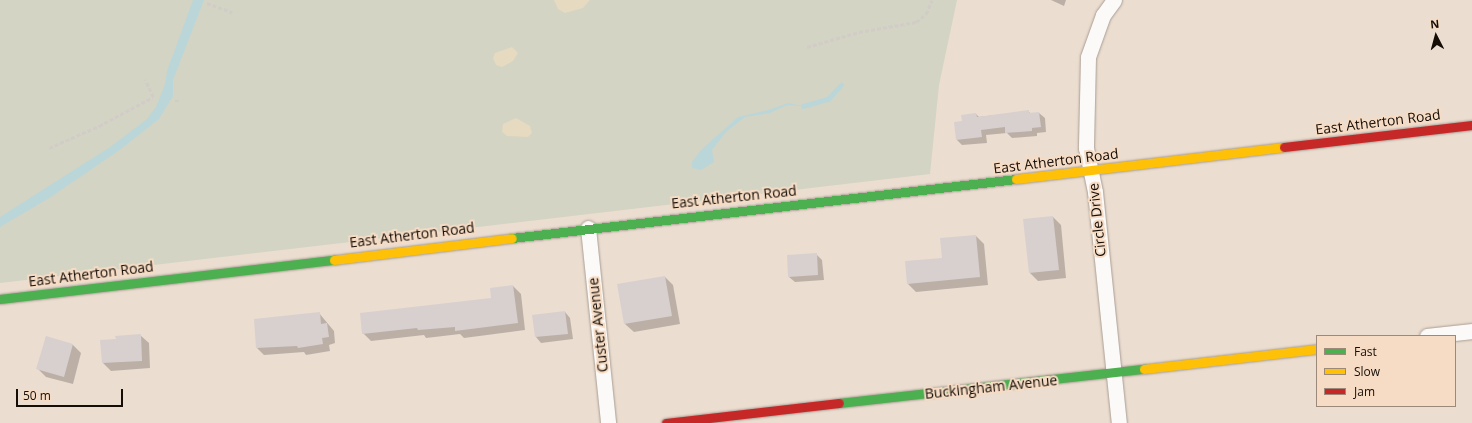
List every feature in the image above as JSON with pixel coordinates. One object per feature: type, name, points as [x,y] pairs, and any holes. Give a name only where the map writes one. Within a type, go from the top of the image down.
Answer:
[{"type":"street","name":"Circle Drive","points":[[1114,0],[1103,15],[1088,57],[1086,148],[1092,171],[1119,423]]},
{"type":"street","name":"East Atherton Road","points":[[0,299],[588,228],[1092,171],[1472,125]]},
{"type":"street","name":"Custer Avenue","points":[[588,228],[608,423]]},
{"type":"street","points":[[1436,335],[1472,331]]},
{"type":"street","name":"Buckingham Avenue","points":[[666,423],[1316,349]]},
{"type":"path","points":[[808,47],[859,32],[916,22],[926,14],[932,0]]},
{"type":"path","points":[[208,3],[232,12]]},
{"type":"path","points":[[49,148],[99,126],[153,97],[145,80]]},
{"type":"path","points":[[175,100],[180,101]]},
{"type":"green space","points":[[0,0],[957,0],[939,85],[930,174],[0,283]]},
{"type":"sand","points":[[554,0],[590,0],[583,8],[565,13],[558,9]]},
{"type":"sand","points":[[512,47],[518,53],[513,61],[502,67],[496,65],[493,58],[495,53]]},
{"type":"sand","points":[[516,118],[530,126],[532,133],[528,137],[507,136],[502,132],[503,124]]},
{"type":"water","points":[[193,0],[204,0],[173,80],[173,96],[159,119],[121,149],[51,197],[0,227],[0,217],[110,147],[147,119],[156,107],[165,84],[167,71]]},
{"type":"water","points":[[788,103],[803,106],[787,105],[770,113],[745,117],[726,132],[712,150],[714,162],[701,170],[692,168],[692,162],[701,150],[738,117],[768,110]]},
{"type":"building","points":[[1029,110],[1029,113],[1039,112],[1041,127],[1032,128],[1032,131],[1005,133],[1005,127],[981,130],[982,137],[956,140],[954,122],[962,121],[961,115],[976,113],[977,117]]},
{"type":"building","points":[[1053,216],[1059,270],[1029,273],[1023,219]]},
{"type":"building","points":[[976,235],[980,277],[907,284],[905,261],[942,258],[940,238]]},
{"type":"building","points":[[817,253],[818,275],[788,277],[787,255]]},
{"type":"building","points":[[665,276],[672,316],[624,324],[617,284]]},
{"type":"building","points":[[513,285],[518,323],[455,331],[455,327],[418,330],[417,328],[362,334],[360,313],[491,298],[490,288]]},
{"type":"building","points":[[565,311],[568,334],[535,337],[532,315]]},
{"type":"building","points":[[320,312],[321,324],[327,323],[329,337],[322,338],[323,344],[298,348],[297,346],[256,348],[254,319]]},
{"type":"building","points":[[141,334],[142,361],[102,363],[100,340],[116,339],[115,336]]},
{"type":"building","points":[[46,336],[73,344],[64,377],[36,369]]},
{"type":"waterway","points":[[803,106],[828,99],[841,85]]},
{"type":"traffic: fast","points":[[512,238],[1016,179]]},
{"type":"traffic: fast","points":[[0,299],[334,260]]},
{"type":"traffic: fast","points":[[839,403],[1144,369]]},
{"type":"traffic: slow","points":[[1016,179],[1284,147]]},
{"type":"traffic: slow","points":[[334,260],[512,238]]},
{"type":"traffic: slow","points":[[1144,369],[1316,349]]},
{"type":"traffic: jam","points":[[1284,147],[1472,125]]},
{"type":"traffic: jam","points":[[666,423],[839,403]]}]
